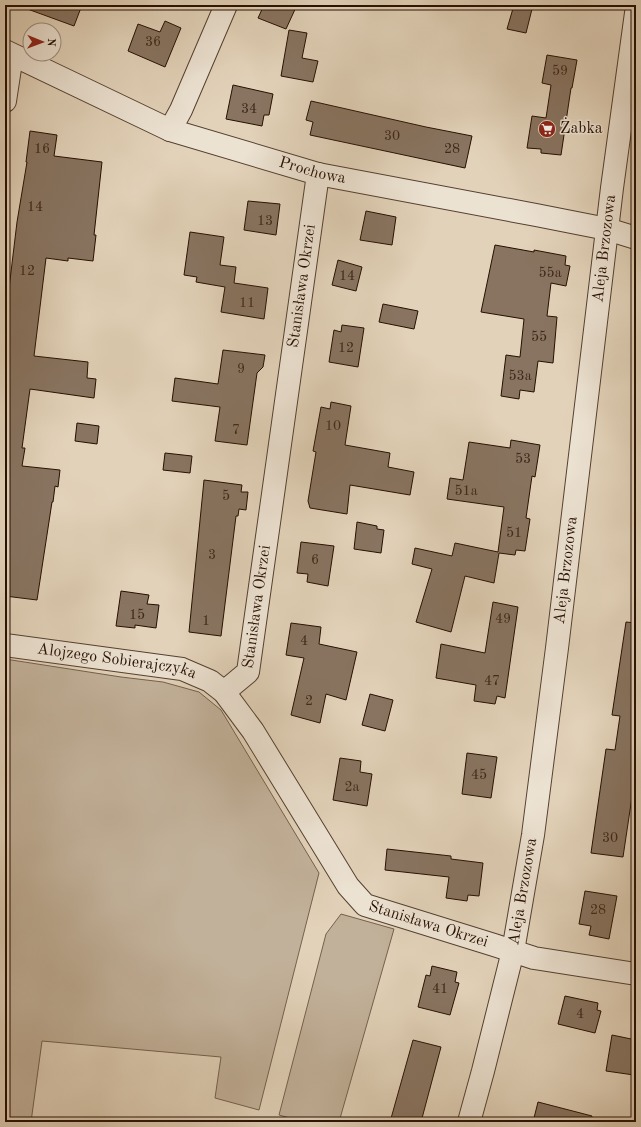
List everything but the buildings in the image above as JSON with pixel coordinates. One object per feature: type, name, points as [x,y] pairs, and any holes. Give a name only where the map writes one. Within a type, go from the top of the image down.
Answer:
[{"type":"street","points":[[170,130],[181,110],[226,5]]},
{"type":"street","name":"Aleja Brzozowa","points":[[468,1122],[483,1071],[514,951],[533,834],[564,595],[607,229],[636,13]]},
{"type":"street","points":[[5,101],[9,53]]},
{"type":"street","name":"Prochowa","points":[[9,53],[170,130],[318,174],[607,229],[636,238]]},
{"type":"street","name":"Stanisława Okrzei","points":[[318,174],[248,672],[224,692],[253,731],[348,886],[365,906],[534,958],[636,974]]},
{"type":"street","name":"Alojzego Sobierajczyka","points":[[5,645],[182,669],[210,681],[224,692]]},
{"type":"shaded area","points":[[5,659],[163,682],[199,692],[221,710],[319,873],[259,1110],[215,1098],[221,1057],[42,1041],[31,1122],[5,1122]]},
{"type":"shaded area","points":[[341,914],[394,929],[339,1122],[304,1122],[279,1115],[326,934]]},
{"type":"place","name":"Żabka","points":[[547,129]]}]
